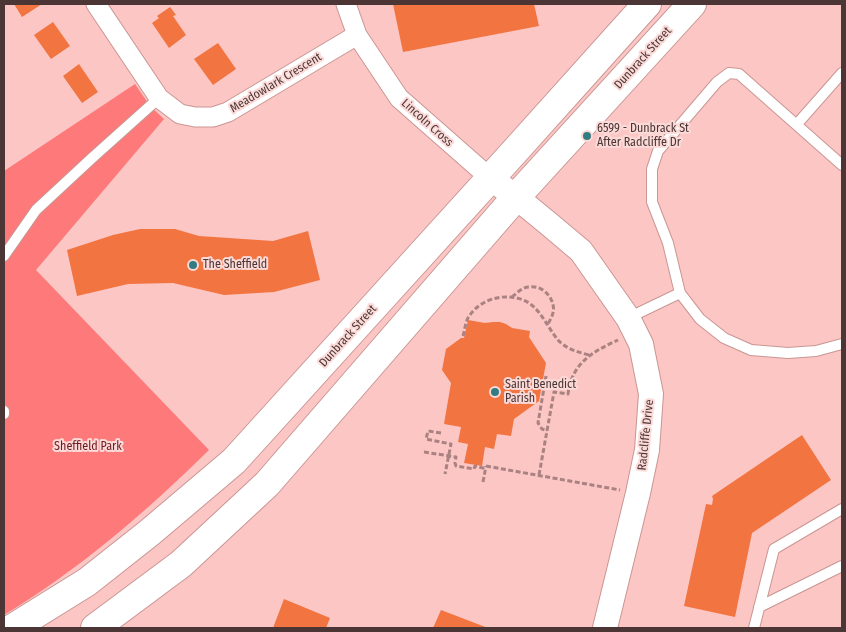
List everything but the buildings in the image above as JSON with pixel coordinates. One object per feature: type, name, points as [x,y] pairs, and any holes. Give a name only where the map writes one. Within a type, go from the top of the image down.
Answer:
[{"type":"main road","name":"Dunbrack Street","points":[[13,628],[87,582],[149,533],[234,461],[646,4]]},
{"type":"main road","name":"Dunbrack Street","points":[[95,628],[181,564],[267,484],[516,197],[692,4]]},
{"type":"street","name":"Meadowlark Crescent","points":[[96,4],[159,98],[180,114],[195,117],[213,117],[228,112],[357,34]]},
{"type":"street","name":"Lincoln Cross","points":[[346,4],[357,34],[400,98],[490,178],[516,197]]},
{"type":"street","name":"Radcliffe Drive","points":[[516,197],[580,251],[632,325],[641,344],[651,394],[647,450],[605,628]]},
{"type":"lane","points":[[842,165],[740,74],[729,73],[717,82],[658,151],[652,169],[652,202],[668,243],[680,293],[700,320],[724,338],[751,350],[788,353],[816,350],[842,344]]},
{"type":"lane","points":[[797,124],[842,73]]},
{"type":"lane","points":[[4,256],[36,210],[159,98]]},
{"type":"lane","points":[[632,325],[680,293]]},
{"type":"lane","points":[[754,628],[774,549],[842,509]]},
{"type":"lane","points":[[759,607],[842,566]]},
{"type":"path","points":[[512,297],[520,290],[529,286],[543,290],[550,297],[553,304],[554,312],[548,324]]},
{"type":"path","points":[[464,336],[469,316],[481,304],[487,300],[512,297],[532,305],[565,346],[576,352],[589,355]]},
{"type":"path","points":[[538,475],[554,392],[568,394],[575,372],[583,361],[632,325]]},
{"type":"path","points":[[546,376],[538,423],[542,429],[547,431]]},
{"type":"path","points":[[441,433],[428,431],[426,439],[451,444],[445,474]]},
{"type":"path","points":[[424,452],[456,458],[456,466],[471,470],[475,466],[483,468],[486,466],[609,488]]},
{"type":"path","points":[[483,482],[486,466]]},
{"type":"green space","name":"Sheffield Park","points":[[135,84],[150,106],[164,119],[36,270],[209,450],[161,495],[86,559],[4,615],[4,171]]},
{"type":"place","name":"6599 - Dunbrack St After Radcliffe Dr","points":[[587,136]]},
{"type":"place","name":"The Sheffield","points":[[193,265]]},
{"type":"place","name":"Saint Benedict Parish","points":[[495,392]]}]
